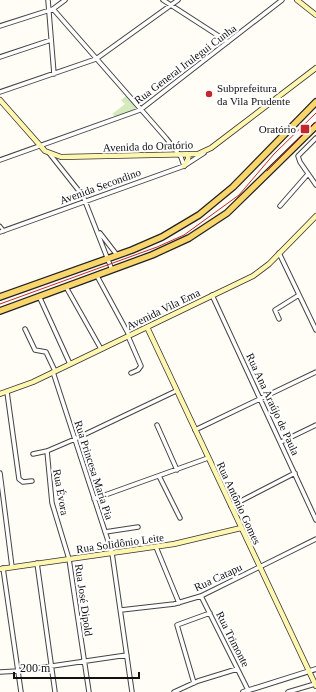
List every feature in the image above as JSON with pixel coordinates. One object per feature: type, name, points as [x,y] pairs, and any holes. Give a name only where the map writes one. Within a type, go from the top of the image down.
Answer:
[{"type":"main road","points":[[297,0],[316,15]]},
{"type":"main road","name":"Avenida do Oratório","points":[[0,100],[49,153],[69,158],[204,153],[316,68]]},
{"type":"main road","points":[[1,295],[117,255],[162,237],[199,215],[218,201],[316,102]]},
{"type":"main road","points":[[0,311],[174,246],[212,224],[246,196],[315,128]]},
{"type":"main road","points":[[184,166],[189,154]]},
{"type":"main road","name":"Avenida Vila Ema","points":[[0,394],[20,388],[253,276],[316,217]]},
{"type":"main road","name":"Rua Antônio Gomes","points":[[147,327],[316,685]]},
{"type":"main road","name":"Rua Solidônio Leite","points":[[2,568],[156,547],[241,528]]},
{"type":"street","points":[[48,0],[51,9],[51,40],[54,74]]},
{"type":"street","points":[[0,26],[51,9],[65,0]]},
{"type":"street","points":[[162,0],[228,42]]},
{"type":"street","points":[[0,92],[96,59],[178,0]]},
{"type":"street","name":"Rua General Irulegui Cunha","points":[[0,160],[140,110],[282,0]]},
{"type":"street","points":[[51,9],[179,154],[184,166]]},
{"type":"street","points":[[0,57],[51,40]]},
{"type":"street","points":[[316,138],[298,156],[300,162],[316,185]]},
{"type":"street","points":[[49,153],[81,192],[86,201],[112,270]]},
{"type":"street","name":"Avenida Secondino","points":[[2,232],[184,166],[204,153]]},
{"type":"street","points":[[280,206],[308,174]]},
{"type":"street","points":[[0,226],[2,232]]},
{"type":"street","points":[[98,231],[117,255]]},
{"type":"street","points":[[279,253],[316,330]]},
{"type":"street","points":[[97,276],[129,336],[141,366],[138,370],[131,373]]},
{"type":"street","points":[[66,287],[101,349]]},
{"type":"street","points":[[278,319],[275,310],[299,295]]},
{"type":"street","points":[[39,296],[70,364]]},
{"type":"street","name":"Rua Ana Araújo de Paula","points":[[212,296],[316,520]]},
{"type":"street","name":"Rua Princesa Maria Pia","points":[[25,329],[34,350],[46,352],[54,372],[112,553],[132,692]]},
{"type":"street","points":[[195,430],[316,372]]},
{"type":"street","points":[[32,454],[47,451],[75,439],[176,390]]},
{"type":"street","points":[[7,392],[19,479],[23,482],[32,481]]},
{"type":"street","points":[[157,425],[177,470]]},
{"type":"street","points":[[281,442],[316,425]]},
{"type":"street","name":"Rua Évora","points":[[47,451],[52,502],[69,559]]},
{"type":"street","points":[[94,499],[208,458]]},
{"type":"street","points":[[0,473],[12,567]]},
{"type":"street","points":[[231,506],[295,473]]},
{"type":"street","points":[[159,476],[180,518]]},
{"type":"street","points":[[105,532],[138,527]]},
{"type":"street","name":"Rua Catapu","points":[[121,610],[179,603],[201,596],[316,538]]},
{"type":"street","points":[[156,547],[179,603]]},
{"type":"street","name":"Rua José Dipold","points":[[69,559],[89,692]]},
{"type":"street","points":[[37,563],[55,692]]},
{"type":"street","points":[[2,568],[21,692]]},
{"type":"street","name":"Rua Trimonte","points":[[201,596],[248,690]]},
{"type":"street","points":[[194,683],[177,625],[210,613]]},
{"type":"street","points":[[0,672],[18,671],[127,655]]},
{"type":"street","points":[[174,692],[194,683],[238,669]]},
{"type":"street","points":[[243,692],[316,669]]},
{"type":"street","points":[[288,692],[316,685]]},
{"type":"green space","points":[[126,96],[137,108],[116,117],[112,114],[125,104],[121,100]]},
{"type":"railway","points":[[0,304],[157,247],[184,235],[239,195],[274,154],[316,113]]},
{"type":"railway","points":[[267,171],[316,122]]},
{"type":"place","name":"Subprefeitura da Vila Prudente","points":[[209,94]]},
{"type":"place","name":"Oratório","points":[[305,129]]}]
